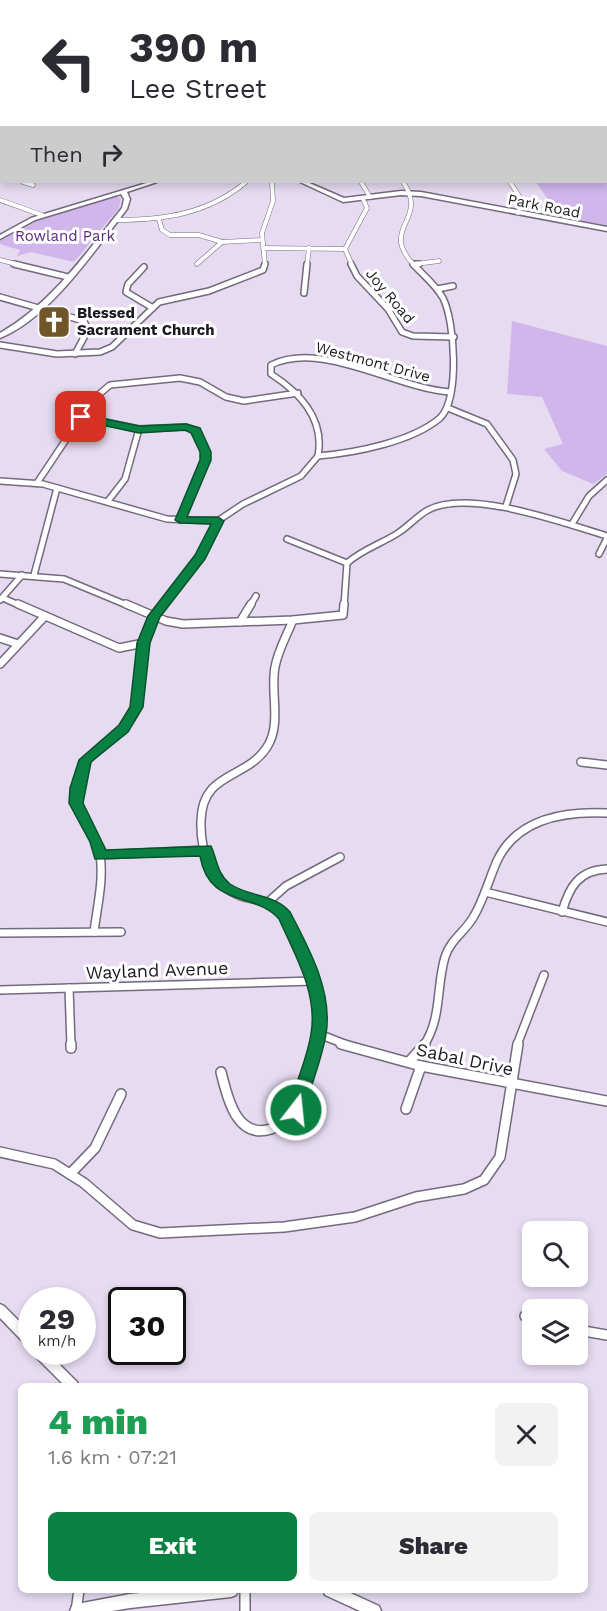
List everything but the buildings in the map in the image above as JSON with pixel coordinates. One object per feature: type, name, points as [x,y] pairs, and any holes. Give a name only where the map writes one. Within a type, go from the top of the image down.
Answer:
[{"type":"main road","points":[[0,237],[22,223],[42,215],[151,183]]},
{"type":"main road","name":"Park Road","points":[[305,183],[339,200],[410,193],[607,229]]},
{"type":"main road","points":[[0,335],[26,321],[41,308],[68,277],[127,205],[123,191]]},
{"type":"main road","points":[[0,1310],[18,1329]]},
{"type":"main road","points":[[52,1365],[70,1383]]},
{"type":"main road","points":[[76,1611],[130,1606],[212,1593]]},
{"type":"main road","points":[[335,1593],[359,1608],[374,1611]]},
{"type":"street","points":[[0,137],[0,145]]},
{"type":"street","points":[[26,183],[33,185]]},
{"type":"street","points":[[116,220],[159,219],[204,208],[227,198],[245,183]]},
{"type":"street","points":[[0,345],[75,354],[98,353],[112,347],[153,308],[166,299],[209,291],[263,270],[266,262],[262,240],[275,192],[273,183]]},
{"type":"street","points":[[263,248],[345,249],[366,212],[366,198],[361,183]]},
{"type":"street","points":[[94,932],[100,855],[97,842],[76,803],[77,788],[85,760],[110,741],[132,718],[141,679],[144,643],[154,616],[201,557],[218,521],[240,505],[295,479],[306,471],[318,456],[344,454],[422,430],[442,418],[448,408],[454,337],[447,303],[404,252],[399,241],[412,214],[412,195],[404,183]]},
{"type":"street","points":[[511,183],[523,202],[518,213]]},
{"type":"street","points":[[0,200],[42,215]]},
{"type":"street","points":[[159,219],[165,233],[198,235],[222,242],[262,240]]},
{"type":"street","points":[[197,264],[222,242]]},
{"type":"street","points":[[304,293],[309,248]]},
{"type":"street","name":"Joy Road","points":[[345,249],[357,276],[388,309],[402,332],[413,336],[454,337]]},
{"type":"street","points":[[0,260],[68,277]]},
{"type":"street","points":[[416,264],[439,261]]},
{"type":"street","points":[[144,267],[128,284],[126,292],[153,308]]},
{"type":"street","points":[[436,289],[453,286]]},
{"type":"street","points":[[0,297],[77,318],[87,325],[86,337],[75,354]]},
{"type":"street","name":"Westmont Drive","points":[[318,456],[319,441],[306,403],[298,393],[271,374],[272,365],[276,361],[298,357],[326,360],[420,388],[450,392]]},
{"type":"street","points":[[37,483],[81,417],[105,388],[116,383],[189,379],[226,397],[244,401],[298,393]]},
{"type":"street","points":[[448,408],[487,424],[513,460],[516,474],[506,506]]},
{"type":"street","points":[[81,417],[139,429],[192,428],[196,431],[206,460],[180,520]]},
{"type":"street","points":[[108,501],[125,479],[139,429]]},
{"type":"street","points":[[572,524],[589,496],[607,480]]},
{"type":"street","points":[[0,481],[37,483],[166,518],[218,521]]},
{"type":"street","points":[[34,575],[57,488]]},
{"type":"street","points":[[0,574],[64,579],[154,616],[183,624],[293,620],[343,615],[347,563],[360,551],[398,533],[436,506],[456,504],[506,506],[572,524],[607,537],[599,554]]},
{"type":"street","points":[[287,539],[347,563]]},
{"type":"street","points":[[22,574],[1,599],[119,648],[144,643]]},
{"type":"street","points":[[240,622],[256,596]]},
{"type":"street","points":[[0,664],[15,652],[18,644],[45,616]]},
{"type":"street","points":[[221,1072],[226,1094],[242,1123],[260,1131],[273,1131],[290,1120],[296,1110],[319,1034],[319,996],[285,916],[278,908],[225,887],[209,866],[202,825],[204,800],[224,777],[253,760],[267,747],[272,730],[275,668],[293,620]]},
{"type":"street","points":[[0,638],[18,644]]},
{"type":"street","points":[[581,762],[607,765]]},
{"type":"street","points":[[409,1062],[420,1052],[435,1025],[448,948],[474,918],[501,854],[524,829],[538,821],[580,812],[607,813]]},
{"type":"street","points":[[100,855],[206,850]]},
{"type":"street","points":[[267,903],[286,886],[340,856]]},
{"type":"street","points":[[562,912],[568,890],[576,878],[589,871],[607,869]]},
{"type":"street","points":[[485,892],[607,922]]},
{"type":"street","points":[[0,933],[121,932]]},
{"type":"street","points":[[0,1152],[33,1157],[54,1164],[70,1174],[133,1225],[160,1233],[178,1234],[345,1220],[417,1196],[465,1190],[484,1182],[493,1172],[500,1157],[516,1049],[544,975]]},
{"type":"street","name":"Wayland Avenue","points":[[0,990],[314,981]]},
{"type":"street","points":[[69,988],[71,1048]]},
{"type":"street","name":"Sabal Drive","points":[[319,1034],[335,1042],[421,1066],[511,1085],[607,1101]]},
{"type":"street","points":[[406,1109],[421,1066]]},
{"type":"street","points":[[70,1174],[91,1157],[101,1142],[121,1094]]},
{"type":"street","points":[[588,1332],[607,1335]]},
{"type":"street","points":[[76,1611],[79,1593]]},
{"type":"street","points":[[245,1593],[245,1611]]},
{"type":"green space","points":[[537,183],[607,183],[607,227],[563,221]]},
{"type":"green space","name":"Rowland Park","points":[[115,196],[121,198],[119,208],[74,262],[31,252],[17,256],[20,250],[0,244],[0,241],[13,232],[40,219]]},
{"type":"green space","points":[[512,321],[607,346],[607,474],[593,484],[562,471],[544,449],[563,444],[542,397],[507,394]]},
{"type":"place","name":"Blessed Sacrament Church","points":[[54,322]]},
{"type":"route","points":[[81,417],[139,429],[186,427],[196,431],[206,460],[180,520],[218,521],[201,557],[154,616],[144,643],[142,670],[132,718],[124,729],[85,760],[80,773],[76,803],[97,842],[100,855],[206,850],[209,866],[215,877],[225,887],[237,894],[278,908],[285,916],[293,929],[319,996],[319,1034],[296,1110]]}]
